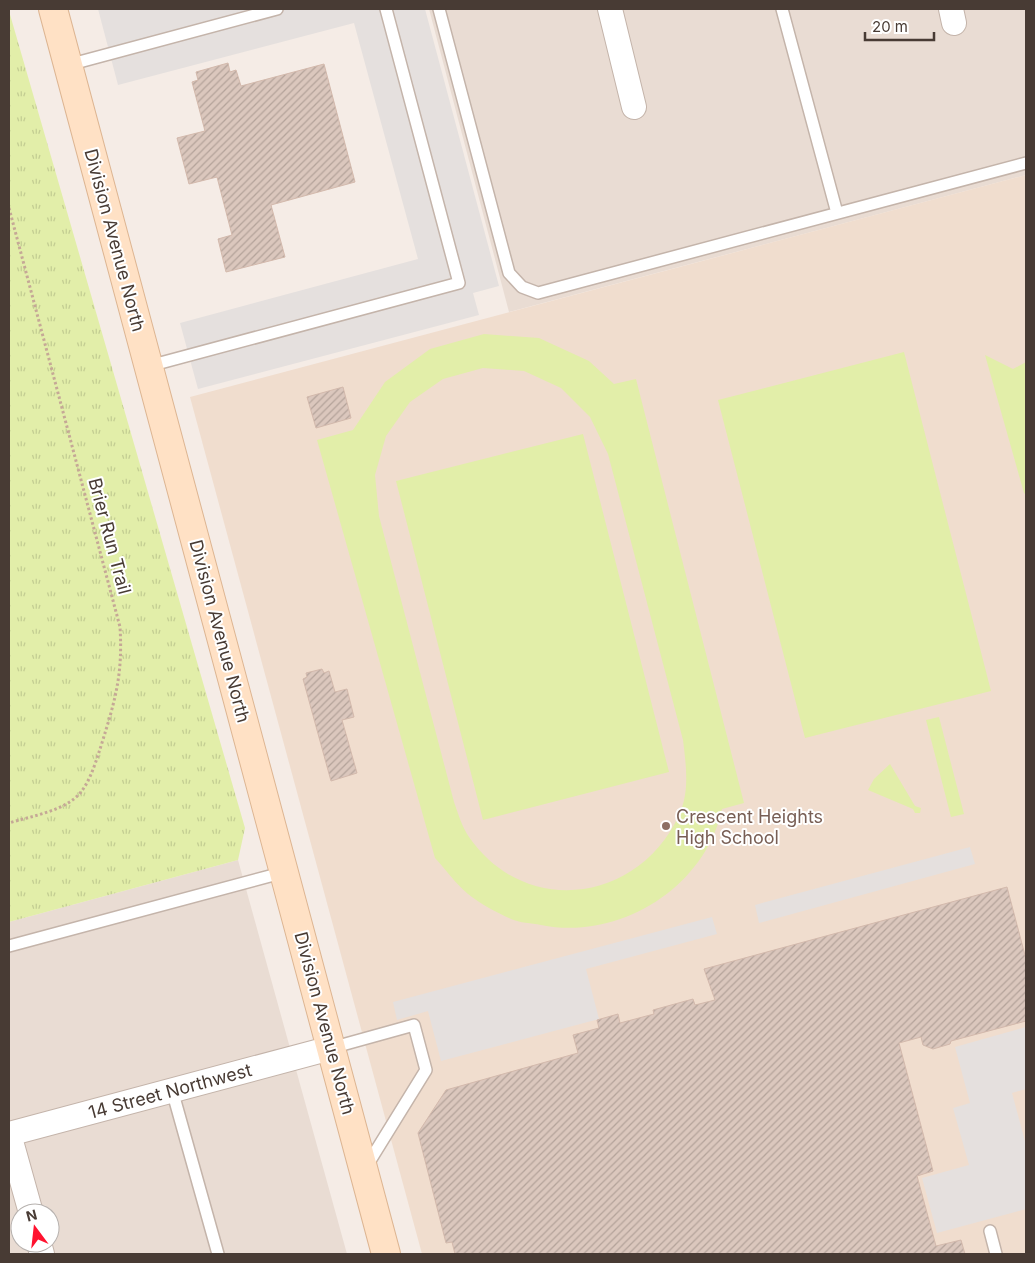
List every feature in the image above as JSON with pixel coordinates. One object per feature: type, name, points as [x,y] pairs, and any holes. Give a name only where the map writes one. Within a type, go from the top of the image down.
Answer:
[{"type":"main road","name":"Division Avenue North","points":[[53,9],[386,1254]]},
{"type":"street","points":[[610,9],[634,107]]},
{"type":"street","name":"14 Street Northwest","points":[[9,1134],[331,1048]]},
{"type":"street","points":[[9,1134],[27,1203]]},
{"type":"lane","points":[[68,65],[277,9]]},
{"type":"lane","points":[[149,366],[459,283],[386,9]]},
{"type":"lane","points":[[439,9],[508,273],[522,287],[538,293],[1026,163]]},
{"type":"lane","points":[[782,9],[837,213]]},
{"type":"lane","points":[[9,946],[285,872]]},
{"type":"lane","points":[[331,1048],[414,1025],[426,1070],[364,1171]]},
{"type":"lane","points":[[172,1090],[215,1254]]},
{"type":"lane","points":[[990,1231],[996,1254]]},
{"type":"path","name":"Brier Run Trail","points":[[9,208],[120,627],[122,654],[118,693],[94,768],[81,792],[62,806],[9,823]]},
{"type":"shaded area","points":[[98,9],[425,9],[499,286],[473,293],[479,315],[198,389],[180,323],[418,259],[354,23],[118,85]]},
{"type":"shaded area","points":[[429,9],[1026,9],[1026,175],[509,312]]},
{"type":"shaded area","name":"Crescent Heights High School","points":[[1026,175],[1026,1254],[422,1254],[190,397]]},
{"type":"shaded area","points":[[970,847],[975,864],[759,923],[755,905]]},
{"type":"shaded area","points":[[238,860],[347,1254],[9,1254],[9,922]]},
{"type":"shaded area","points":[[712,917],[717,934],[586,969],[599,1019],[441,1061],[428,1011],[397,1020],[393,1002]]},
{"type":"shaded area","points":[[1026,1027],[1026,1089],[1012,1093],[1026,1145],[1026,1209],[937,1233],[922,1178],[969,1165],[953,1108],[970,1103],[955,1047]]},
{"type":"green space","points":[[9,11],[245,828],[238,860],[9,922]]},
{"type":"green space","points":[[484,334],[539,338],[589,361],[614,384],[636,379],[744,803],[722,809],[713,837],[698,863],[678,885],[654,903],[628,916],[600,925],[570,928],[514,920],[489,908],[468,894],[435,858],[317,440],[353,430],[385,382],[430,349]],"holes":[[[483,368],[524,371],[561,388],[590,417],[608,454],[683,740],[686,778],[685,797],[679,815],[661,845],[637,867],[610,882],[580,889],[550,889],[520,880],[492,863],[469,837],[460,820],[454,802],[379,516],[375,475],[386,436],[410,402],[443,379]]]},
{"type":"green space","points":[[904,352],[991,691],[805,738],[718,400]]},
{"type":"green space","points":[[985,355],[1013,369],[1026,362],[1026,495],[1024,493]]},
{"type":"green space","points":[[583,434],[669,772],[483,820],[396,481]]},
{"type":"green space","points":[[939,717],[964,814],[951,817],[926,720]]},
{"type":"green space","points":[[890,764],[915,806],[921,808],[920,813],[915,813],[913,809],[868,790],[874,779]]},
{"type":"building","points":[[228,63],[230,72],[236,70],[241,86],[324,64],[355,182],[271,205],[285,257],[226,272],[218,239],[232,235],[217,177],[189,184],[177,138],[205,131],[192,82],[198,80],[196,72]]},
{"type":"building","points":[[343,387],[351,418],[316,428],[307,397]]},
{"type":"building","points":[[322,669],[324,673],[329,671],[335,692],[347,689],[354,717],[342,720],[357,773],[331,781],[303,679],[307,677],[306,673]]},
{"type":"building","points":[[1007,887],[1026,959],[1026,1021],[951,1041],[950,1044],[933,1049],[923,1045],[921,1037],[899,1043],[933,1171],[917,1176],[936,1246],[961,1240],[965,1254],[455,1254],[452,1242],[446,1243],[418,1133],[446,1090],[578,1053],[573,1035],[599,1028],[597,1020],[618,1014],[620,1023],[654,1014],[653,1010],[693,999],[695,1005],[715,1000],[704,969]]},
{"type":"place","name":"Crescent Heights High School","points":[[666,826]]}]
